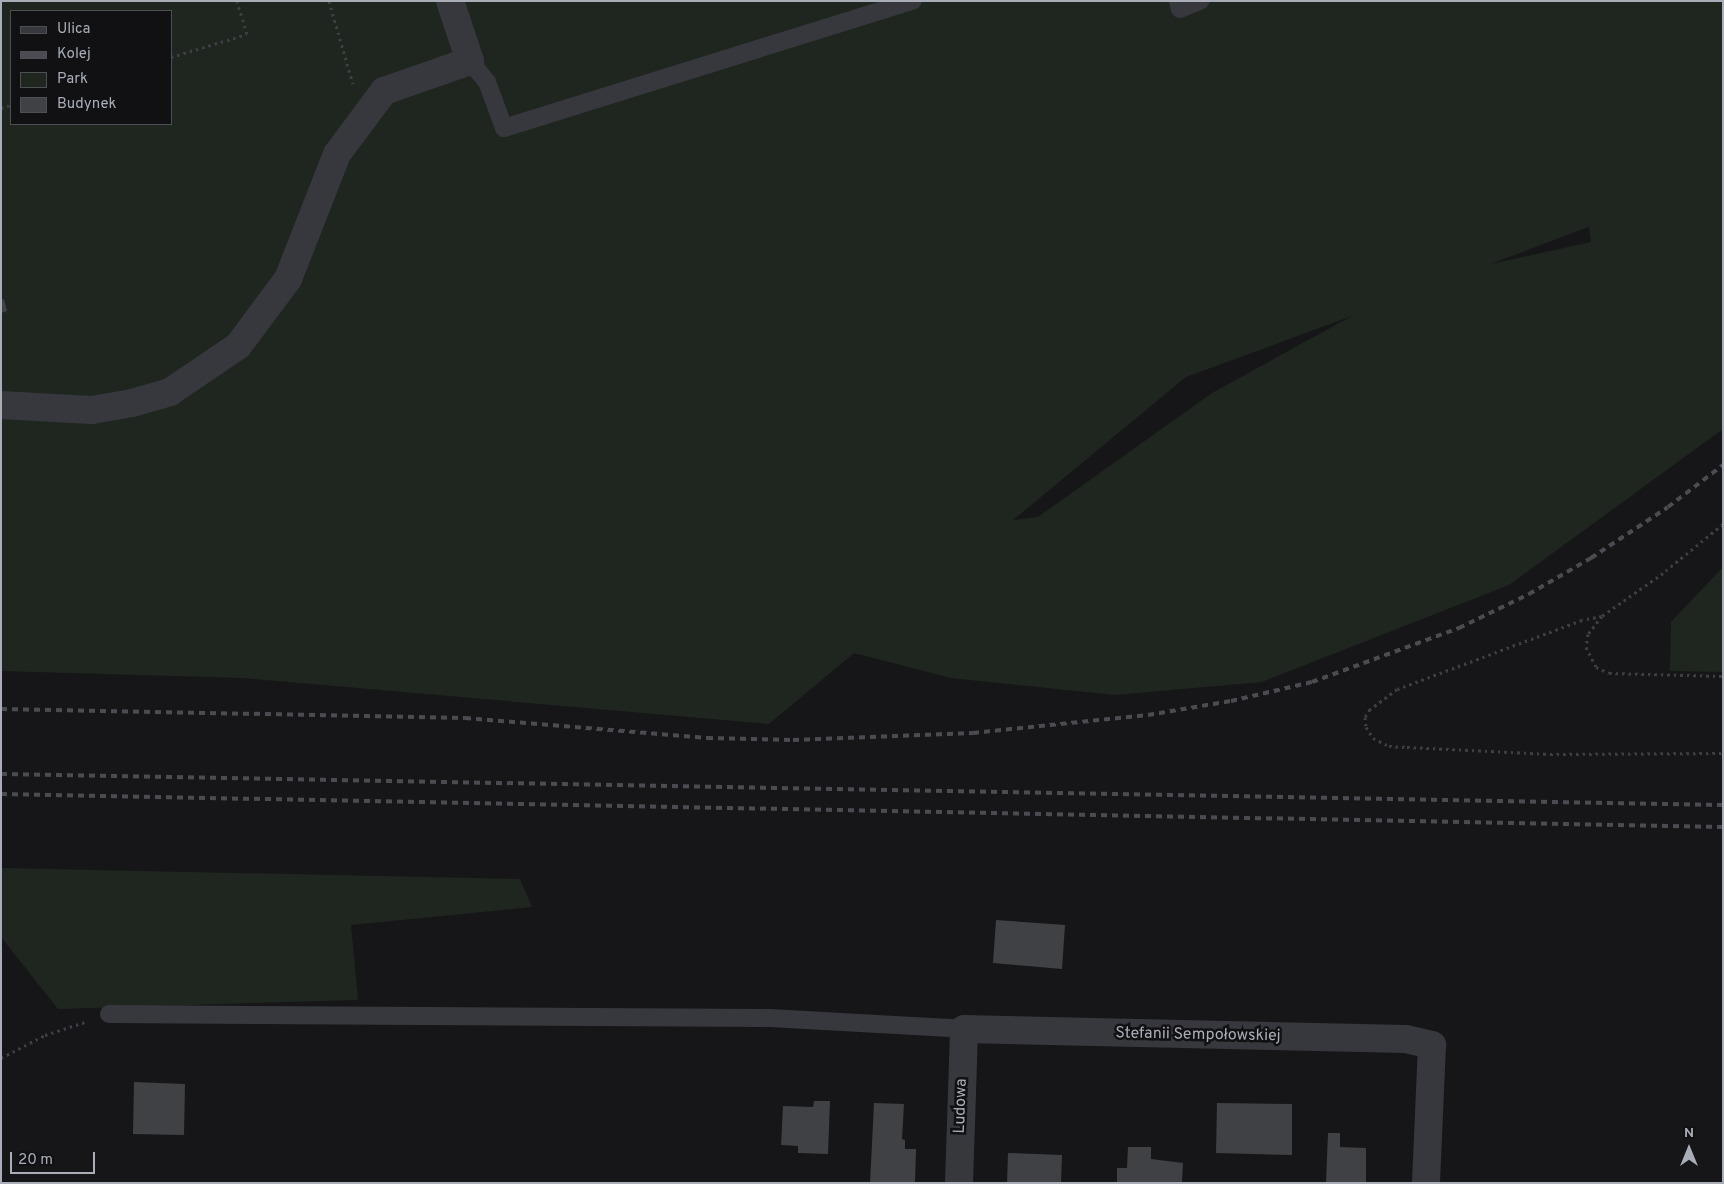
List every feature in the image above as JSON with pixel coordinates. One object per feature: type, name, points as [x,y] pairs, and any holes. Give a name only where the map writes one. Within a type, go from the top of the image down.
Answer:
[{"type":"street","points":[[1,405],[92,410],[132,403],[170,392],[238,346],[288,279],[337,154],[384,91],[470,61],[450,1]]},
{"type":"street","name":"Stefanii Sempołowskiej","points":[[964,1029],[1406,1039],[1432,1045],[1426,1183]]},
{"type":"street","name":"Ludowa","points":[[959,1183],[964,1029]]},
{"type":"lane","points":[[470,61],[486,82],[504,128],[912,1]]},
{"type":"lane","points":[[1178,1],[1180,9],[1200,1]]},
{"type":"lane","points":[[109,1014],[770,1018],[964,1029]]},
{"type":"path","points":[[172,57],[247,34],[237,1]]},
{"type":"path","points":[[329,1],[352,73],[353,94]]},
{"type":"path","points":[[1723,524],[1663,573],[1602,616],[1588,634],[1586,647],[1596,667],[1621,674],[1723,676]]},
{"type":"path","points":[[1602,616],[1582,620],[1397,690],[1370,709],[1365,718],[1366,728],[1373,738],[1398,746],[1550,754],[1723,753]]},
{"type":"path","points":[[1,1058],[45,1035],[109,1014]]},
{"type":"green space","points":[[1,1],[1723,1],[1723,429],[1509,585],[1262,682],[1115,695],[951,678],[854,653],[769,724],[243,678],[1,671]],"holes":[[[1588,227],[1591,242],[1491,264]],[[1352,316],[1212,393],[1038,517],[1013,520],[1186,377]]]},
{"type":"green space","points":[[1723,567],[1723,672],[1670,671],[1671,622]]},
{"type":"green space","points":[[1,868],[520,879],[532,907],[351,925],[358,1000],[58,1009],[1,937]]},
{"type":"building","points":[[4,299],[7,311],[1,313],[1,300]]},
{"type":"building","points":[[996,920],[1065,925],[1062,969],[993,963]]},
{"type":"building","points":[[134,1082],[185,1084],[184,1135],[133,1134]]},
{"type":"building","points":[[814,1101],[830,1101],[828,1154],[798,1153],[798,1146],[781,1145],[783,1106],[813,1107]]},
{"type":"building","points":[[874,1103],[904,1104],[902,1139],[905,1140],[905,1149],[916,1149],[915,1183],[870,1183]]},
{"type":"building","points":[[1217,1103],[1292,1104],[1292,1155],[1216,1153]]},
{"type":"building","points":[[1328,1133],[1340,1133],[1340,1147],[1366,1148],[1366,1183],[1326,1183]]},
{"type":"building","points":[[1128,1147],[1151,1147],[1151,1159],[1183,1163],[1182,1183],[1117,1183],[1117,1168],[1127,1168]]},
{"type":"building","points":[[1008,1153],[1062,1155],[1061,1183],[1007,1183]]},
{"type":"railway","points":[[1,709],[465,718],[707,738],[793,740],[973,733],[1148,715],[1231,701],[1312,682],[1459,628],[1529,594],[1591,558],[1668,507],[1723,465]]},
{"type":"railway","points":[[1,774],[1723,805]]},
{"type":"railway","points":[[1,794],[1723,827]]}]
